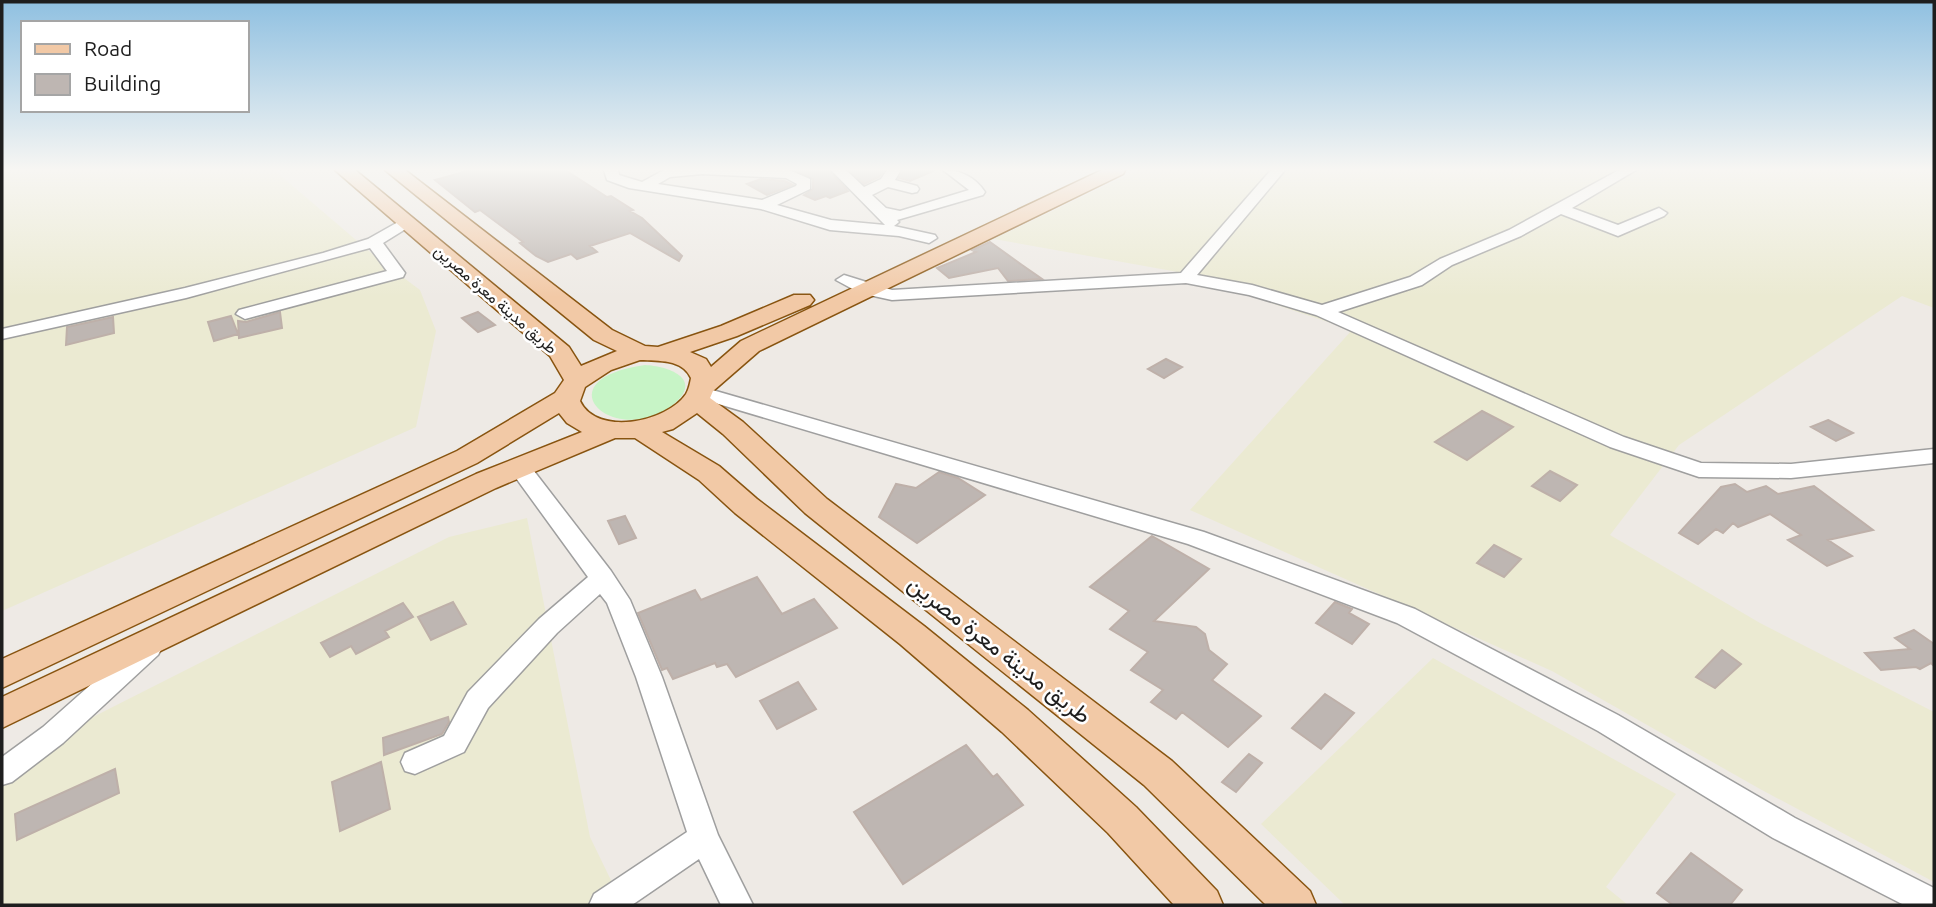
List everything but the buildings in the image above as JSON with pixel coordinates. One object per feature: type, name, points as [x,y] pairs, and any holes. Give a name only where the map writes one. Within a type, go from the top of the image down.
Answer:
[{"type":"main road","name":"طريق مدينة معرة مصرين","points":[[395,212],[559,352],[572,389],[569,408],[577,419],[591,426],[625,430]]},
{"type":"main road","name":"طريق مدينة معرة مصرين","points":[[448,212],[603,335],[652,353],[682,357],[696,365],[704,375],[702,393],[733,428],[816,506],[1158,773],[1296,905]]},
{"type":"main road","points":[[2,674],[467,457],[572,389],[604,363],[652,353],[764,317],[986,212]]},
{"type":"main road","points":[[2,713],[519,467],[625,430],[676,417],[750,346],[1027,212]]},
{"type":"main road","points":[[625,430],[709,472],[746,506],[912,635],[1015,721],[1122,820],[1202,905]]},
{"type":"street","points":[[789,212],[838,226],[899,231],[929,239]]},
{"type":"street","points":[[882,212],[899,231]]},
{"type":"street","points":[[884,212],[901,216],[913,212]]},
{"type":"street","points":[[1185,278],[1242,212]]},
{"type":"street","points":[[1322,311],[1416,281],[1446,262],[1515,233],[1552,212]]},
{"type":"street","points":[[1571,212],[1618,231],[1659,213]]},
{"type":"street","points":[[2,334],[186,293],[374,242],[407,222]]},
{"type":"street","points":[[245,314],[397,273],[374,242]]},
{"type":"street","points":[[844,280],[866,289],[902,295],[1185,278],[1252,290],[1322,311],[1617,442],[1699,470],[1791,471],[1934,456]]},
{"type":"street","points":[[702,393],[1196,538],[1406,616],[1608,723],[1784,828],[1934,904]]},
{"type":"street","points":[[519,467],[618,600],[649,677],[704,838],[737,905]]},
{"type":"street","points":[[415,762],[454,744],[478,700],[548,626],[603,577]]},
{"type":"street","points":[[2,773],[52,735],[161,637]]},
{"type":"street","points":[[605,905],[704,838]]},
{"type":"green space","points":[[2,212],[324,212],[420,290],[436,331],[416,427],[2,611]]},
{"type":"green space","points":[[1050,212],[1934,212],[1934,308],[1902,296],[1679,445],[1610,535],[1760,623],[1934,712],[1934,882],[1760,789],[1552,671],[1190,510],[1352,330],[1178,272],[994,239]]},
{"type":"green space","points":[[645,365],[672,371],[684,380],[682,395],[674,404],[652,416],[630,420],[611,416],[598,408],[592,396],[596,384],[613,373]]},
{"type":"green space","points":[[527,518],[590,837],[623,905],[2,905],[2,763],[449,537]]},
{"type":"green space","points":[[1433,658],[1676,794],[1606,887],[1628,905],[1345,905],[1261,824]]}]
